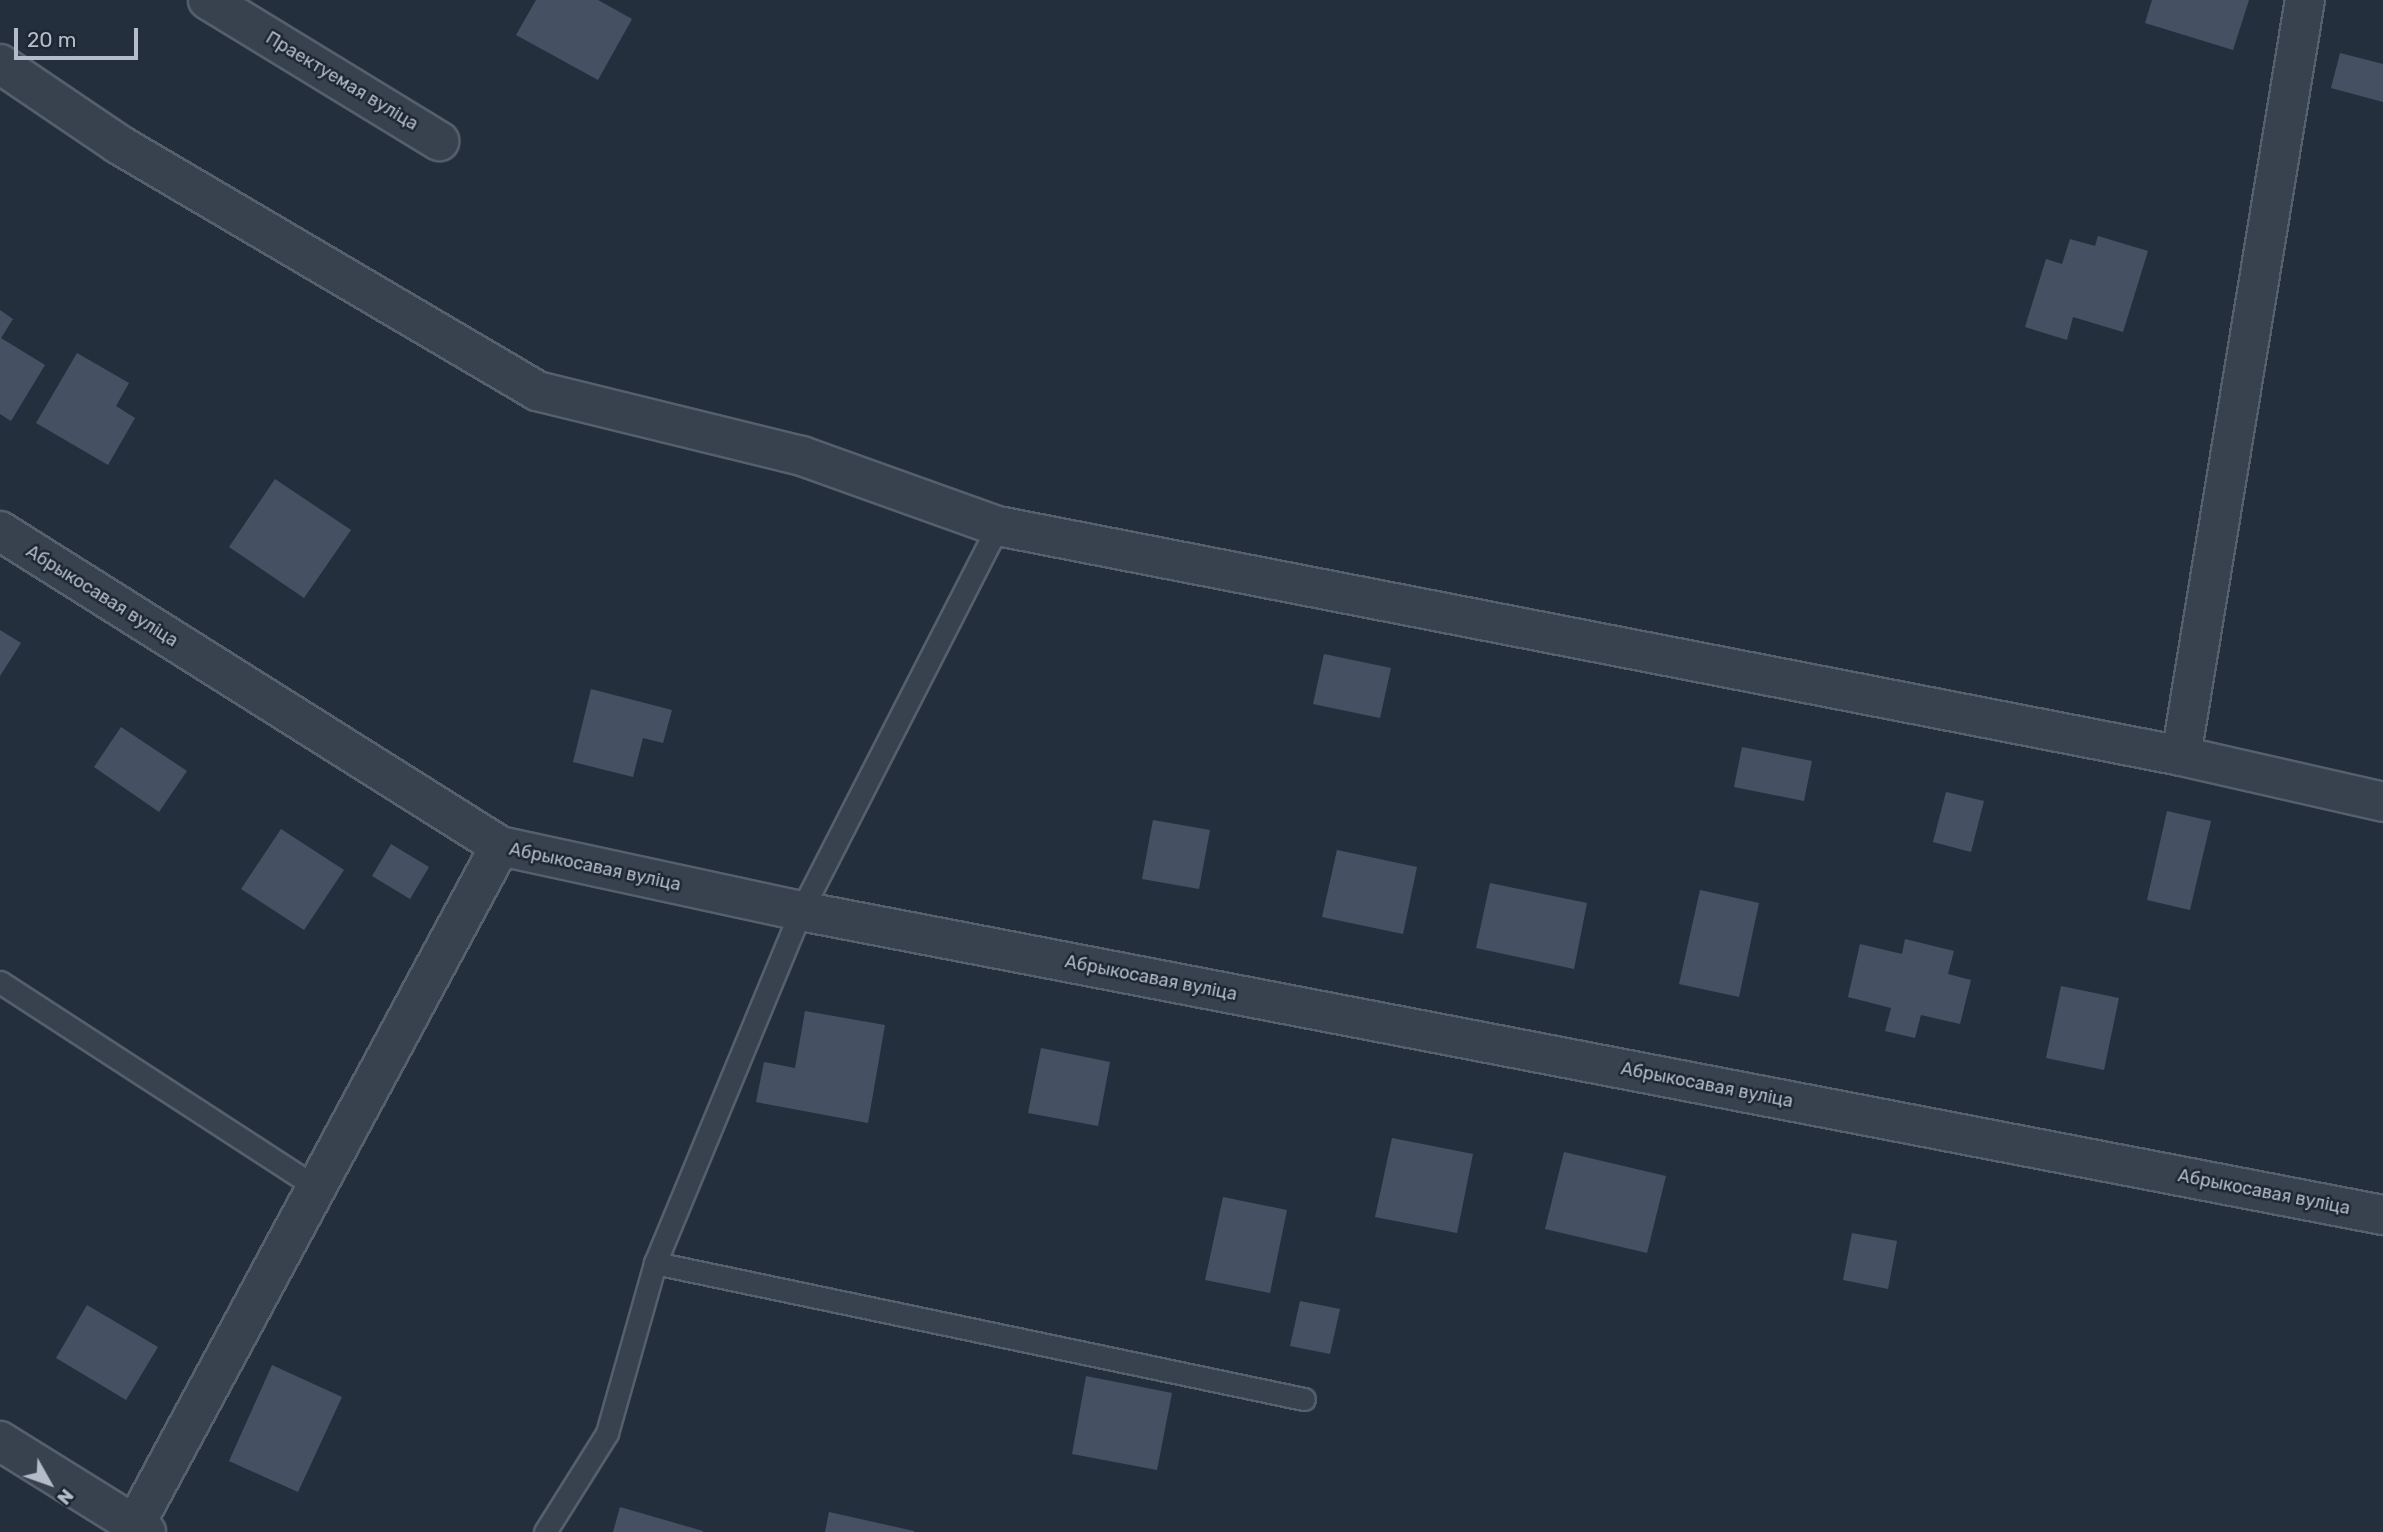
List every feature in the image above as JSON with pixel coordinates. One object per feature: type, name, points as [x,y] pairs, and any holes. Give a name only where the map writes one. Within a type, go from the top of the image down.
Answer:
[{"type":"street","name":"Праектуемая вуліца","points":[[208,0],[439,141]]},
{"type":"street","points":[[2181,756],[2305,0]]},
{"type":"street","points":[[0,64],[118,144],[537,391],[802,456],[999,526],[2181,756],[2383,802]]},
{"type":"street","name":"Абрыкосавая вуліца","points":[[0,531],[499,846],[801,911],[2383,1215]]},
{"type":"street","points":[[0,1441],[136,1530],[499,846]]},
{"type":"lane","points":[[545,1532],[607,1433],[654,1263],[801,911],[999,526]]},
{"type":"lane","points":[[0,982],[316,1187]]},
{"type":"lane","points":[[654,1263],[1304,1399]]},
{"type":"building","points":[[536,0],[598,0],[632,19],[598,80],[516,35]]},
{"type":"building","points":[[2152,0],[2249,0],[2233,50],[2145,23]]},
{"type":"building","points":[[2340,53],[2383,64],[2383,102],[2331,88]]},
{"type":"building","points":[[2098,236],[2148,251],[2123,332],[2073,317],[2067,340],[2025,327],[2046,259],[2062,264],[2070,239],[2095,246]]},
{"type":"building","points":[[0,310],[13,319],[1,338],[45,365],[11,421],[0,414]]},
{"type":"building","points":[[77,353],[129,383],[116,406],[135,418],[108,465],[36,423]]},
{"type":"building","points":[[275,479],[351,530],[304,598],[229,547]]},
{"type":"building","points":[[0,630],[21,643],[0,676]]},
{"type":"building","points":[[1324,654],[1391,668],[1380,718],[1313,704]]},
{"type":"building","points":[[591,689],[672,710],[663,743],[643,738],[633,777],[573,762]]},
{"type":"building","points":[[121,727],[187,771],[159,812],[94,767]]},
{"type":"building","points":[[1742,747],[1812,761],[1804,801],[1734,787]]},
{"type":"building","points":[[1946,792],[1984,801],[1971,852],[1933,842]]},
{"type":"building","points":[[2167,811],[2211,821],[2190,910],[2147,900]]},
{"type":"building","points":[[1153,820],[1210,830],[1199,889],[1142,879]]},
{"type":"building","points":[[281,829],[344,870],[304,930],[241,889]]},
{"type":"building","points":[[391,844],[429,867],[410,899],[372,876]]},
{"type":"building","points":[[1337,850],[1417,867],[1403,934],[1322,917]]},
{"type":"building","points":[[1490,883],[1587,903],[1574,969],[1476,948]]},
{"type":"building","points":[[1700,890],[1759,903],[1739,997],[1679,984]]},
{"type":"building","points":[[1905,939],[1954,951],[1948,974],[1971,980],[1960,1024],[1921,1015],[1915,1038],[1885,1031],[1891,1008],[1848,997],[1860,944],[1902,954]]},
{"type":"building","points":[[2061,986],[2119,998],[2104,1070],[2046,1058]]},
{"type":"building","points":[[805,1011],[885,1025],[868,1123],[756,1102],[764,1062],[795,1068]]},
{"type":"building","points":[[1041,1048],[1110,1062],[1098,1126],[1028,1113]]},
{"type":"building","points":[[1392,1138],[1473,1154],[1457,1233],[1375,1217]]},
{"type":"building","points":[[1564,1152],[1666,1176],[1647,1253],[1545,1229]]},
{"type":"building","points":[[1223,1197],[1287,1210],[1270,1293],[1205,1280]]},
{"type":"building","points":[[1852,1233],[1897,1241],[1888,1289],[1843,1280]]},
{"type":"building","points":[[1300,1301],[1340,1309],[1330,1354],[1290,1346]]},
{"type":"building","points":[[87,1305],[158,1347],[126,1400],[56,1358]]},
{"type":"building","points":[[272,1365],[342,1397],[298,1492],[229,1461]]},
{"type":"building","points":[[1086,1376],[1172,1393],[1157,1470],[1072,1454]]},
{"type":"building","points":[[620,1507],[703,1531],[703,1532],[613,1532]]},
{"type":"building","points":[[829,1512],[914,1531],[914,1532],[825,1532]]}]
